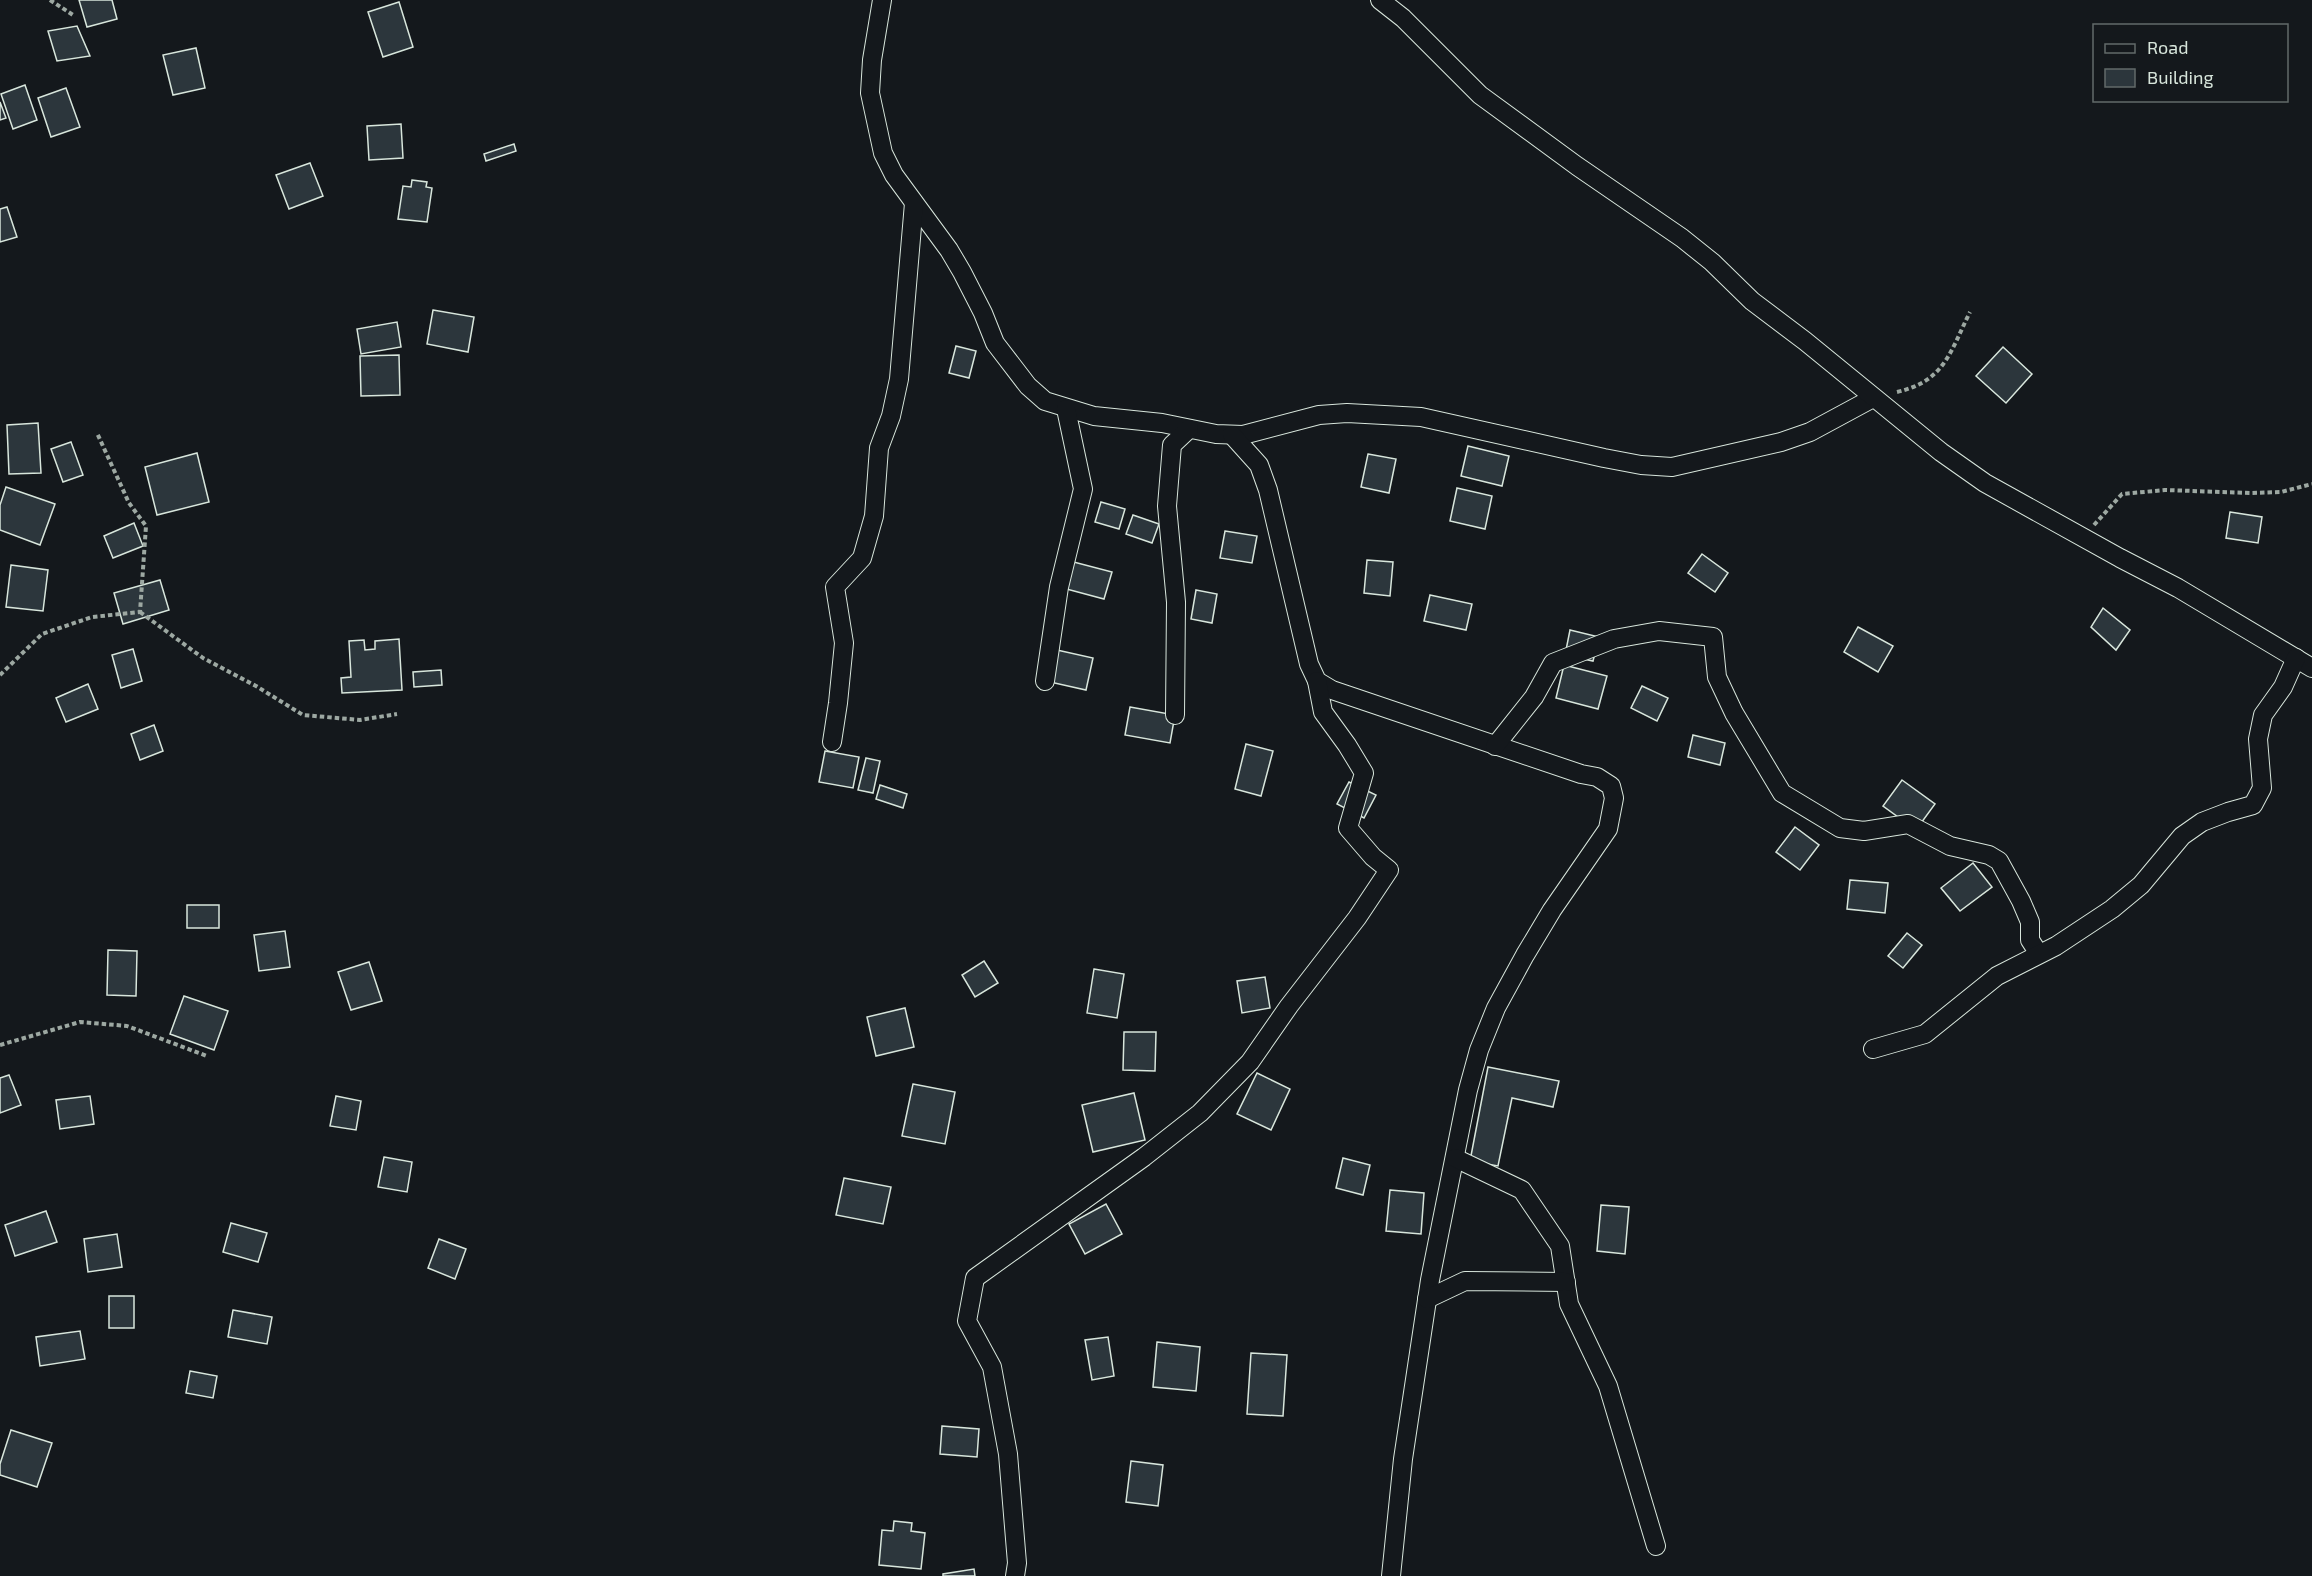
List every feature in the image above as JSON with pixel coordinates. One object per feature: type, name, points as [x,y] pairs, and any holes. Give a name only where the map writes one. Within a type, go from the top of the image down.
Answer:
[{"type":"street","points":[[882,0],[872,60],[870,93],[884,153],[894,175],[949,250],[962,272],[984,313],[995,343],[1028,386],[1045,401],[1094,416],[1162,423],[1232,435],[1243,435],[1319,415],[1347,413],[1411,416],[1458,424],[1641,465],[1672,467],[1752,450],[1790,439],[1810,432],[1873,398]]},
{"type":"street","points":[[1380,0],[1403,18],[1480,95],[1577,166],[1682,238],[1712,262],[1752,301],[1805,341],[1873,398],[1985,483],[2210,606],[2312,668]]},
{"type":"street","points":[[832,742],[844,643],[835,587],[862,558],[874,516],[879,448],[891,416],[899,379],[914,203]]},
{"type":"street","points":[[1046,681],[1059,587],[1083,489],[1066,409]]},
{"type":"street","points":[[1175,715],[1176,602],[1167,506],[1172,445],[1189,429]]},
{"type":"street","points":[[1015,1576],[1017,1563],[1008,1454],[992,1367],[967,1321],[975,1278],[1144,1157],[1200,1113],[1250,1062],[1289,1006],[1357,918],[1389,870],[1348,828],[1364,773],[1323,712],[1317,681],[1308,664],[1268,490],[1259,465],[1232,435]]},
{"type":"street","points":[[1495,746],[1533,697],[1553,663],[1614,639],[1659,631],[1713,637],[1718,677],[1730,704],[1782,793],[1840,828],[1864,831],[1908,824],[1950,846],[1989,855],[1999,861],[2021,901],[2030,922],[2030,940],[2039,954]]},
{"type":"street","points":[[1873,1049],[1925,1034],[1997,976],[2056,946],[2112,909],[2141,885],[2182,836],[2202,822],[2253,805],[2262,788],[2258,739],[2263,715],[2283,687],[2296,658]]},
{"type":"street","points":[[1317,681],[1332,690],[1495,746],[1597,777],[1611,786],[1614,798],[1608,829],[1552,910],[1496,1008],[1479,1050],[1427,1299],[1403,1459],[1391,1576]]},
{"type":"street","points":[[1455,1158],[1522,1190],[1560,1246],[1569,1304],[1608,1386],[1656,1546]]},
{"type":"street","points":[[1427,1299],[1465,1281],[1566,1282]]},
{"type":"path","points":[[50,0],[74,15]]},
{"type":"path","points":[[1873,398],[1918,387],[1938,372],[1970,312]]},
{"type":"path","points":[[97,434],[129,503],[146,526],[140,612]]},
{"type":"path","points":[[2083,536],[2122,494],[2164,490],[2281,492],[2312,484]]},
{"type":"path","points":[[0,675],[42,634],[92,617],[140,612],[203,658],[303,714],[360,720],[397,714]]},
{"type":"path","points":[[0,1045],[80,1022],[127,1026],[207,1056]]},
{"type":"building","points":[[79,0],[112,0],[117,19],[87,27]]},
{"type":"building","points":[[399,2],[413,47],[383,57],[368,12]]},
{"type":"building","points":[[77,26],[90,56],[57,61],[48,31]]},
{"type":"building","points":[[196,48],[205,88],[173,95],[163,55]]},
{"type":"building","points":[[25,85],[37,120],[13,129],[1,94]]},
{"type":"building","points":[[66,88],[80,127],[51,137],[38,98]]},
{"type":"building","points":[[0,102],[6,118],[0,120]]},
{"type":"building","points":[[401,124],[403,158],[369,160],[367,126]]},
{"type":"building","points":[[514,144],[516,151],[486,161],[484,154]]},
{"type":"building","points":[[310,163],[323,196],[289,209],[276,175]]},
{"type":"building","points":[[412,180],[427,182],[426,187],[432,188],[427,222],[398,219],[403,186],[411,187]]},
{"type":"building","points":[[7,207],[17,237],[0,242],[0,209]]},
{"type":"building","points":[[433,310],[474,317],[468,352],[427,344]]},
{"type":"building","points":[[397,322],[401,347],[361,354],[357,329]]},
{"type":"building","points":[[956,346],[976,351],[969,378],[949,373]]},
{"type":"building","points":[[2003,347],[2032,374],[2006,403],[1976,376]]},
{"type":"building","points":[[399,355],[400,395],[361,396],[360,356]]},
{"type":"building","points":[[38,423],[41,473],[9,474],[7,425]]},
{"type":"building","points":[[71,442],[83,475],[63,482],[51,449]]},
{"type":"building","points":[[1468,446],[1509,456],[1502,486],[1461,476]]},
{"type":"building","points":[[197,453],[209,502],[157,515],[145,467]]},
{"type":"building","points":[[1368,454],[1396,459],[1389,493],[1361,487]]},
{"type":"building","points":[[6,487],[55,504],[40,545],[0,530],[0,505]]},
{"type":"building","points":[[1457,488],[1492,496],[1485,529],[1450,521]]},
{"type":"building","points":[[1101,502],[1125,509],[1119,529],[1095,522]]},
{"type":"building","points":[[2230,512],[2262,517],[2258,543],[2226,538]]},
{"type":"building","points":[[1133,515],[1159,524],[1152,543],[1126,534]]},
{"type":"building","points":[[134,523],[143,546],[113,558],[104,536]]},
{"type":"building","points":[[1225,531],[1257,536],[1252,563],[1220,558]]},
{"type":"building","points":[[1702,554],[1728,573],[1715,592],[1688,573]]},
{"type":"building","points":[[1066,560],[1112,572],[1104,599],[1059,587]]},
{"type":"building","points":[[1367,560],[1393,562],[1390,596],[1364,593]]},
{"type":"building","points":[[11,565],[48,570],[43,611],[6,607]]},
{"type":"building","points":[[160,580],[169,610],[123,624],[114,593]]},
{"type":"building","points":[[1196,590],[1217,594],[1212,623],[1191,619]]},
{"type":"building","points":[[1430,595],[1472,604],[1466,630],[1424,621]]},
{"type":"building","points":[[2103,608],[2130,630],[2116,650],[2091,627]]},
{"type":"building","points":[[1858,627],[1893,646],[1878,672],[1844,652]]},
{"type":"building","points":[[1570,630],[1599,637],[1593,661],[1565,655]]},
{"type":"building","points":[[399,639],[402,690],[342,693],[341,678],[351,677],[349,641],[364,640],[365,650],[375,649],[375,641]]},
{"type":"building","points":[[133,649],[142,681],[121,688],[112,655]]},
{"type":"building","points":[[1057,650],[1093,658],[1086,690],[1050,682]]},
{"type":"building","points":[[1564,665],[1607,676],[1598,709],[1556,698]]},
{"type":"building","points":[[441,670],[442,685],[414,687],[413,672]]},
{"type":"building","points":[[88,684],[98,709],[66,722],[56,698]]},
{"type":"building","points":[[1642,686],[1668,698],[1657,721],[1631,708]]},
{"type":"building","points":[[1130,707],[1175,715],[1170,743],[1125,735]]},
{"type":"building","points":[[154,725],[163,751],[140,760],[131,734]]},
{"type":"building","points":[[1693,735],[1725,743],[1720,765],[1688,757]]},
{"type":"building","points":[[1246,744],[1273,751],[1261,796],[1235,789]]},
{"type":"building","points":[[825,751],[859,757],[853,788],[819,782]]},
{"type":"building","points":[[866,758],[880,761],[873,793],[858,790]]},
{"type":"building","points":[[1902,780],[1935,804],[1916,830],[1883,806]]},
{"type":"building","points":[[1349,782],[1376,795],[1364,818],[1337,804]]},
{"type":"building","points":[[880,785],[907,794],[903,808],[876,799]]},
{"type":"building","points":[[1795,827],[1819,845],[1800,870],[1776,852]]},
{"type":"building","points":[[1973,863],[1992,887],[1960,911],[1941,888]]},
{"type":"building","points":[[1850,880],[1888,883],[1885,913],[1847,909]]},
{"type":"building","points":[[187,905],[219,905],[219,928],[187,928]]},
{"type":"building","points":[[285,931],[290,967],[259,971],[254,935]]},
{"type":"building","points":[[1907,933],[1922,945],[1903,968],[1888,956]]},
{"type":"building","points":[[108,950],[137,951],[136,996],[107,995]]},
{"type":"building","points":[[984,961],[998,983],[975,997],[962,975]]},
{"type":"building","points":[[369,962],[382,1001],[351,1010],[338,972]]},
{"type":"building","points":[[1094,969],[1124,974],[1117,1018],[1087,1013]]},
{"type":"building","points":[[1265,977],[1270,1008],[1242,1013],[1237,981]]},
{"type":"building","points":[[184,996],[228,1011],[214,1050],[170,1034]]},
{"type":"building","points":[[905,1008],[914,1047],[876,1056],[867,1017]]},
{"type":"building","points":[[1124,1032],[1156,1032],[1155,1071],[1123,1070]]},
{"type":"building","points":[[1488,1067],[1559,1081],[1553,1107],[1512,1098],[1498,1166],[1470,1161]]},
{"type":"building","points":[[1257,1073],[1290,1089],[1271,1130],[1237,1114]]},
{"type":"building","points":[[9,1075],[21,1105],[0,1113],[0,1078]]},
{"type":"building","points":[[913,1084],[955,1092],[945,1144],[902,1136]]},
{"type":"building","points":[[1134,1093],[1145,1140],[1093,1152],[1082,1105]]},
{"type":"building","points":[[90,1096],[94,1124],[60,1129],[56,1100]]},
{"type":"building","points":[[336,1096],[361,1101],[356,1130],[330,1126]]},
{"type":"building","points":[[384,1157],[412,1162],[407,1192],[378,1187]]},
{"type":"building","points":[[1343,1158],[1370,1165],[1363,1195],[1336,1188]]},
{"type":"building","points":[[844,1178],[891,1187],[883,1224],[836,1215]]},
{"type":"building","points":[[1390,1190],[1424,1193],[1421,1234],[1386,1231]]},
{"type":"building","points":[[1106,1204],[1122,1234],[1085,1254],[1069,1224]]},
{"type":"building","points":[[1601,1205],[1629,1207],[1625,1254],[1597,1251]]},
{"type":"building","points":[[46,1211],[57,1242],[15,1256],[5,1225]]},
{"type":"building","points":[[231,1223],[267,1233],[258,1262],[223,1252]]},
{"type":"building","points":[[117,1234],[122,1267],[88,1272],[84,1239]]},
{"type":"building","points":[[439,1239],[466,1249],[455,1279],[428,1268]]},
{"type":"building","points":[[109,1296],[134,1296],[134,1328],[109,1328]]},
{"type":"building","points":[[233,1310],[272,1317],[267,1344],[228,1337]]},
{"type":"building","points":[[80,1331],[85,1359],[40,1366],[36,1337]]},
{"type":"building","points":[[1108,1337],[1114,1376],[1092,1380],[1085,1340]]},
{"type":"building","points":[[1157,1342],[1200,1347],[1196,1391],[1153,1387]]},
{"type":"building","points":[[1251,1353],[1287,1355],[1283,1416],[1247,1414]]},
{"type":"building","points":[[190,1371],[217,1376],[213,1398],[186,1393]]},
{"type":"building","points":[[942,1426],[979,1429],[977,1457],[940,1454]]},
{"type":"building","points":[[11,1430],[52,1443],[37,1487],[0,1475],[0,1464]]},
{"type":"building","points":[[1131,1461],[1163,1465],[1158,1506],[1126,1502]]},
{"type":"building","points":[[894,1521],[912,1523],[911,1531],[925,1533],[921,1569],[879,1565],[882,1530],[893,1531]]},
{"type":"building","points":[[974,1569],[975,1576],[943,1576],[943,1574]]}]
